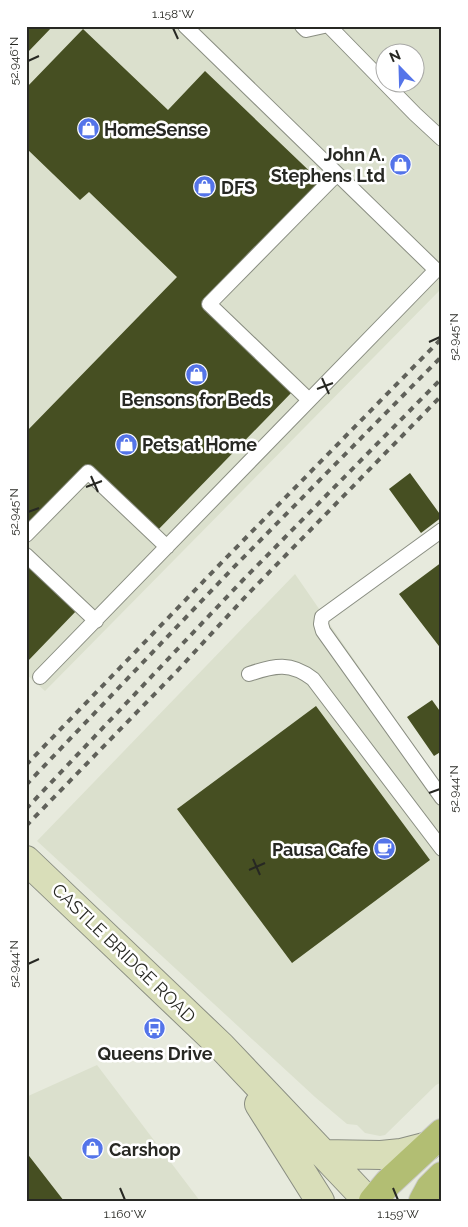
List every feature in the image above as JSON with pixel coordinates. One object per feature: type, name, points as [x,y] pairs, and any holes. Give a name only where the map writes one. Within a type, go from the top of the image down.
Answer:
[{"type":"main road","points":[[373,1201],[388,1183],[435,1140]]},
{"type":"main road","points":[[423,1201],[430,1188],[442,1176]]},
{"type":"street","name":"CASTLE BRIDGE ROAD","points":[[26,860],[221,1046],[368,1201]]},
{"type":"street","name":"CASTLE BRIDGE ROAD","points":[[221,1046],[321,1200]]},
{"type":"street","points":[[323,1154],[381,1155],[401,1153],[435,1140]]},
{"type":"lane","points":[[40,677],[436,270],[185,26]]},
{"type":"lane","points":[[302,26],[306,30],[324,26]]},
{"type":"lane","points":[[329,26],[442,139]]},
{"type":"lane","points":[[309,400],[209,304],[337,174]]},
{"type":"lane","points":[[26,535],[88,472],[167,547]]},
{"type":"lane","points":[[442,530],[322,617],[321,624],[328,639],[442,798]]},
{"type":"lane","points":[[26,555],[96,621]]},
{"type":"lane","points":[[249,674],[268,668],[290,666],[302,671],[313,679],[442,849]]},
{"type":"shaded area","points":[[26,26],[442,26],[442,288],[45,691],[26,674]]},
{"type":"shaded area","points":[[295,574],[442,787],[442,1082],[436,1085],[385,1135],[380,1136],[365,1133],[357,1125],[347,1124],[315,1097],[37,841]]},
{"type":"shaded area","name":"Carshop","points":[[97,1065],[200,1201],[26,1201],[26,1097]]},
{"type":"building","points":[[26,26],[53,26],[28,52],[26,50]]},
{"type":"building","points":[[83,29],[168,110],[205,71],[322,183],[205,304],[294,390],[155,533],[88,469],[26,532],[26,432],[177,277],[89,192],[80,200],[26,148],[26,88]]},
{"type":"building","points":[[410,473],[442,517],[421,533],[389,489]]},
{"type":"building","points":[[26,557],[79,608],[26,663]]},
{"type":"building","points":[[442,562],[442,650],[399,594]]},
{"type":"building","points":[[432,700],[442,714],[442,751],[434,756],[407,717]]},
{"type":"building","points":[[316,706],[430,860],[292,963],[177,809]]},
{"type":"building","points":[[26,1152],[64,1201],[26,1201]]},
{"type":"railway","points":[[26,765],[442,338]]},
{"type":"railway","points":[[26,785],[233,568],[442,356]]},
{"type":"railway","points":[[26,809],[242,581],[442,378]]},
{"type":"railway","points":[[26,826],[442,395]]},
{"type":"place","name":"HomeSense","points":[[88,129]]},
{"type":"place","name":"John A. Stephens Ltd","points":[[401,164]]},
{"type":"place","name":"DFS","points":[[205,187]]},
{"type":"place","name":"Bensons for Beds","points":[[196,374]]},
{"type":"place","name":"Pets at Home","points":[[126,444]]},
{"type":"place","name":"Pausa Cafe","points":[[384,849]]},
{"type":"place","name":"Queens Drive","points":[[155,1028]]},
{"type":"place","name":"Carshop","points":[[93,1149]]}]
